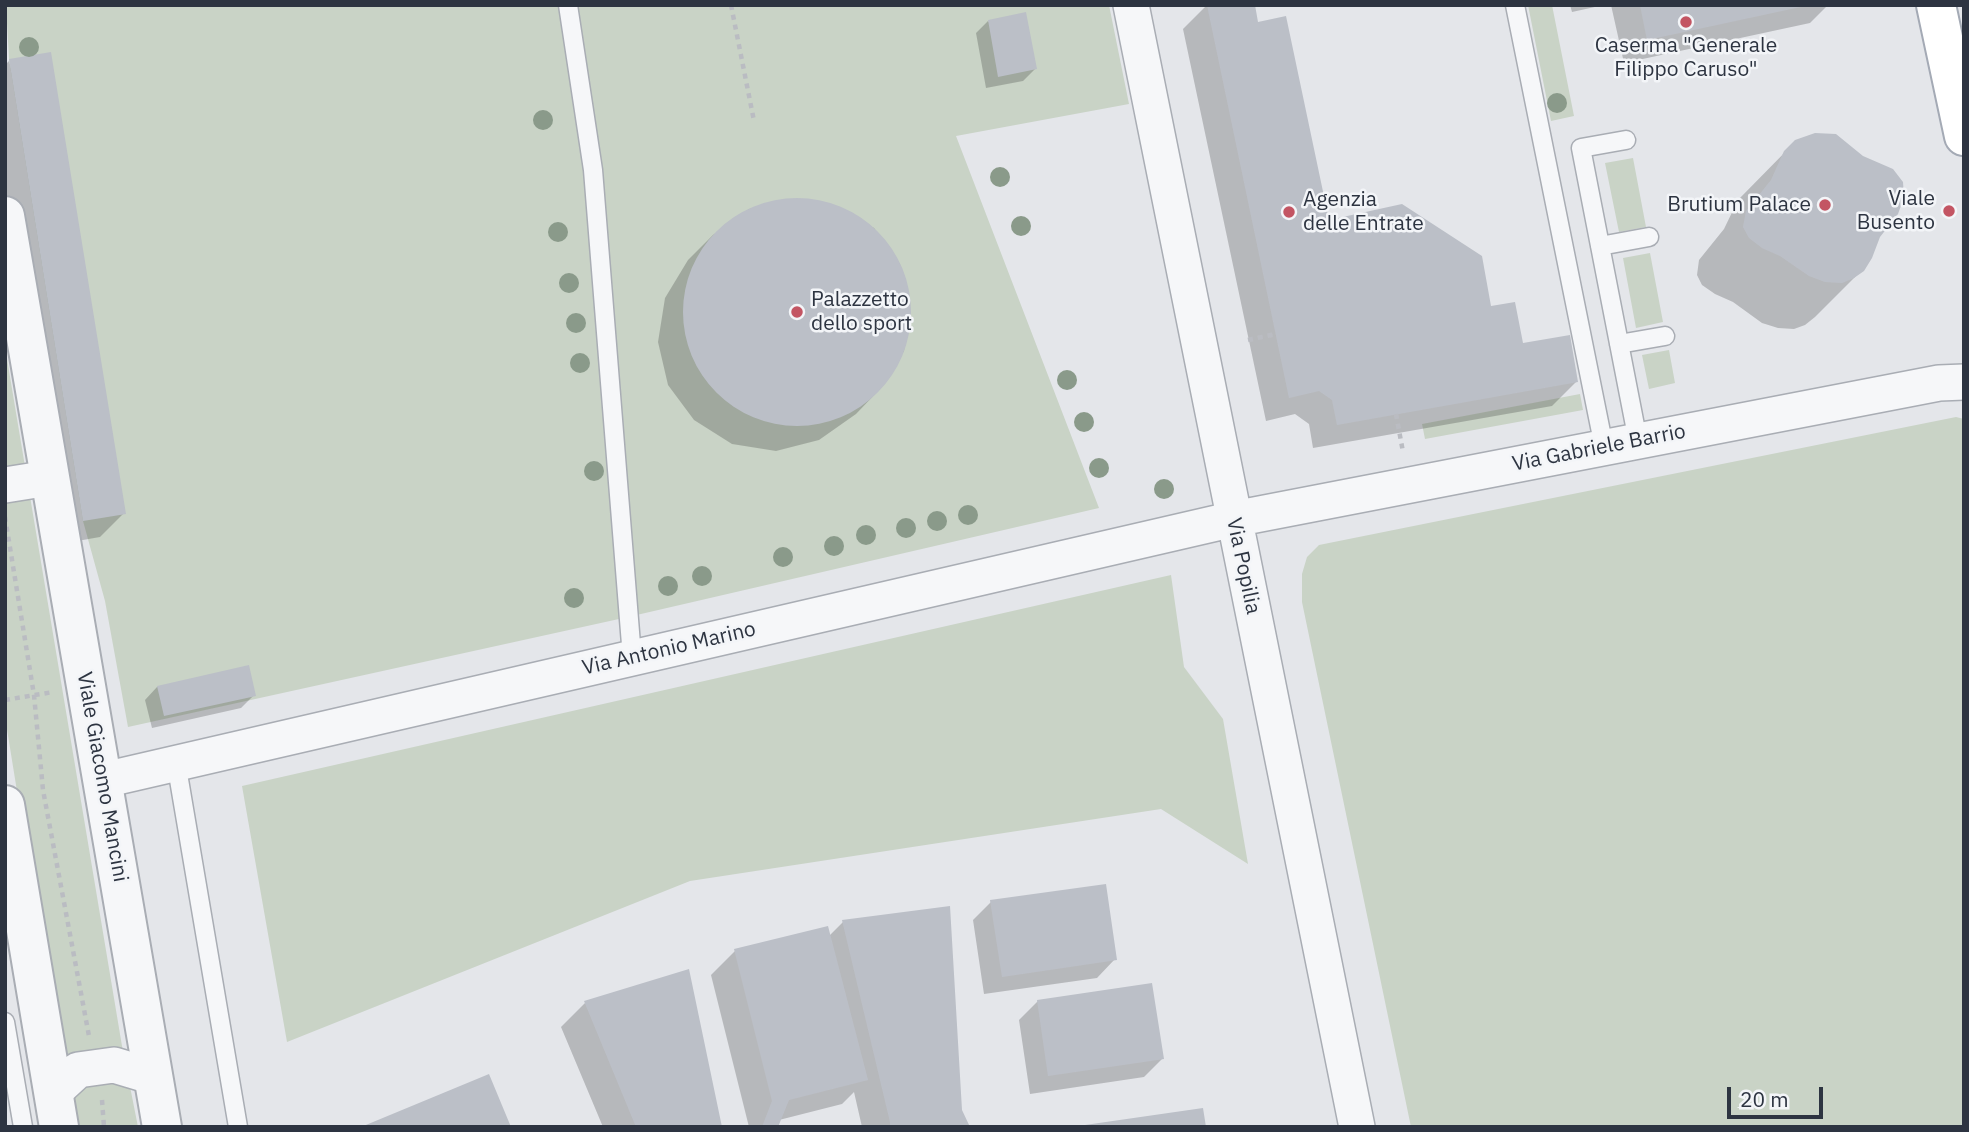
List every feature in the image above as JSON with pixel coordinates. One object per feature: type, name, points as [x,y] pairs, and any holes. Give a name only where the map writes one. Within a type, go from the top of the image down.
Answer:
[{"type":"main road","points":[[1936,5],[1964,136]]},
{"type":"street","name":"Via Popilia","points":[[1131,5],[1357,1127]]},
{"type":"street","name":"Viale Giacomo Mancini","points":[[5,216],[162,1127]]},
{"type":"street","name":"Via Gabriele Barrio","points":[[1234,519],[1939,383],[1964,382]]},
{"type":"street","points":[[5,485],[49,478]]},
{"type":"street","name":"Via Antonio Marino","points":[[104,780],[1234,519]]},
{"type":"street","points":[[5,805],[56,1110]]},
{"type":"street","points":[[56,1110],[78,1070],[114,1065],[154,1077]]},
{"type":"lane","points":[[568,5],[593,170],[632,657]]},
{"type":"lane","points":[[1515,5],[1521,57],[1604,447]]},
{"type":"lane","points":[[1626,140],[1581,148],[1638,440]]},
{"type":"lane","points":[[1600,246],[1649,237]]},
{"type":"lane","points":[[1619,344],[1665,336]]},
{"type":"lane","points":[[176,762],[238,1127]]},
{"type":"lane","points":[[5,1022],[23,1127]]},
{"type":"path","points":[[731,5],[754,121]]},
{"type":"path","points":[[1248,340],[1276,334]]},
{"type":"path","points":[[1396,414],[1403,452]]},
{"type":"path","points":[[5,517],[34,695],[43,790],[90,1044]]},
{"type":"path","points":[[5,700],[86,686]]},
{"type":"shaded area","points":[[6,5],[1109,5],[1129,104],[956,136],[1099,508],[628,617],[128,727],[105,601],[83,521],[9,59]]},
{"type":"shaded area","points":[[1528,5],[1552,5],[1574,116],[1551,121]]},
{"type":"shaded area","points":[[1633,158],[1646,227],[1619,232],[1605,163]]},
{"type":"shaded area","points":[[1650,253],[1663,322],[1636,328],[1623,258]]},
{"type":"shaded area","points":[[5,347],[122,1046],[138,1127],[73,1127],[60,1057],[5,717]]},
{"type":"shaded area","points":[[1669,350],[1675,383],[1649,389],[1642,355]]},
{"type":"shaded area","points":[[1580,394],[1583,410],[1425,439],[1422,424]]},
{"type":"shaded area","points":[[1956,417],[1964,419],[1964,1127],[1411,1127],[1302,602],[1302,574],[1307,557],[1319,545]]},
{"type":"shaded area","points":[[1171,575],[1184,667],[1223,719],[1248,864],[1161,809],[690,881],[287,1042],[242,786]]},
{"type":"building","name":"Agenzia delle Entrate","points":[[1207,5],[1255,5],[1258,22],[1286,16],[1329,220],[1402,204],[1482,256],[1491,306],[1515,302],[1523,343],[1570,335],[1578,382],[1337,425],[1332,400],[1319,391],[1289,398]]},
{"type":"building","name":"Caserma \"Generale Filippo Caruso\"","points":[[1640,5],[1805,5],[1805,6],[1647,40]]},
{"type":"building","points":[[1026,12],[1037,69],[998,77],[988,20]]},
{"type":"building","points":[[51,52],[126,514],[83,521],[9,59]]},
{"type":"building","name":"Brutium Palace","points":[[1815,133],[1836,134],[1863,156],[1893,169],[1903,182],[1904,197],[1898,214],[1880,237],[1872,258],[1864,271],[1842,283],[1825,282],[1809,276],[1780,256],[1762,248],[1749,238],[1743,227],[1746,211],[1771,180],[1784,151],[1795,140]]},
{"type":"building","name":"Palazzetto dello sport","points":[[797,198],[819,200],[851,211],[878,231],[898,258],[909,290],[909,334],[898,366],[878,393],[851,413],[819,424],[797,426],[775,424],[743,413],[716,393],[696,366],[685,334],[683,312],[685,290],[696,258],[716,231],[743,211],[775,200]]},
{"type":"building","points":[[249,665],[256,696],[164,716],[157,686]]},
{"type":"building","points":[[1106,884],[1117,960],[1002,977],[990,900]]},
{"type":"building","points":[[950,906],[962,1110],[970,1127],[890,1127],[842,920]]},
{"type":"building","points":[[828,926],[868,1080],[789,1100],[778,1127],[762,1127],[772,1101],[734,949]]},
{"type":"building","points":[[689,969],[722,1127],[636,1127],[584,1001]]},
{"type":"building","points":[[1152,983],[1164,1059],[1048,1076],[1037,1000]]},
{"type":"building","points":[[489,1074],[511,1127],[361,1127]]},
{"type":"building","points":[[1203,1108],[1206,1127],[1085,1127],[1085,1125]]},
{"type":"place","name":"Caserma \"Generale Filippo Caruso\"","points":[[1686,22]]},
{"type":"place","name":"Brutium Palace","points":[[1825,205]]},
{"type":"place","name":"Viale Busento","points":[[1949,211]]},
{"type":"place","name":"Agenzia delle Entrate","points":[[1289,212]]},
{"type":"place","name":"Palazzetto dello sport","points":[[797,312]]}]
